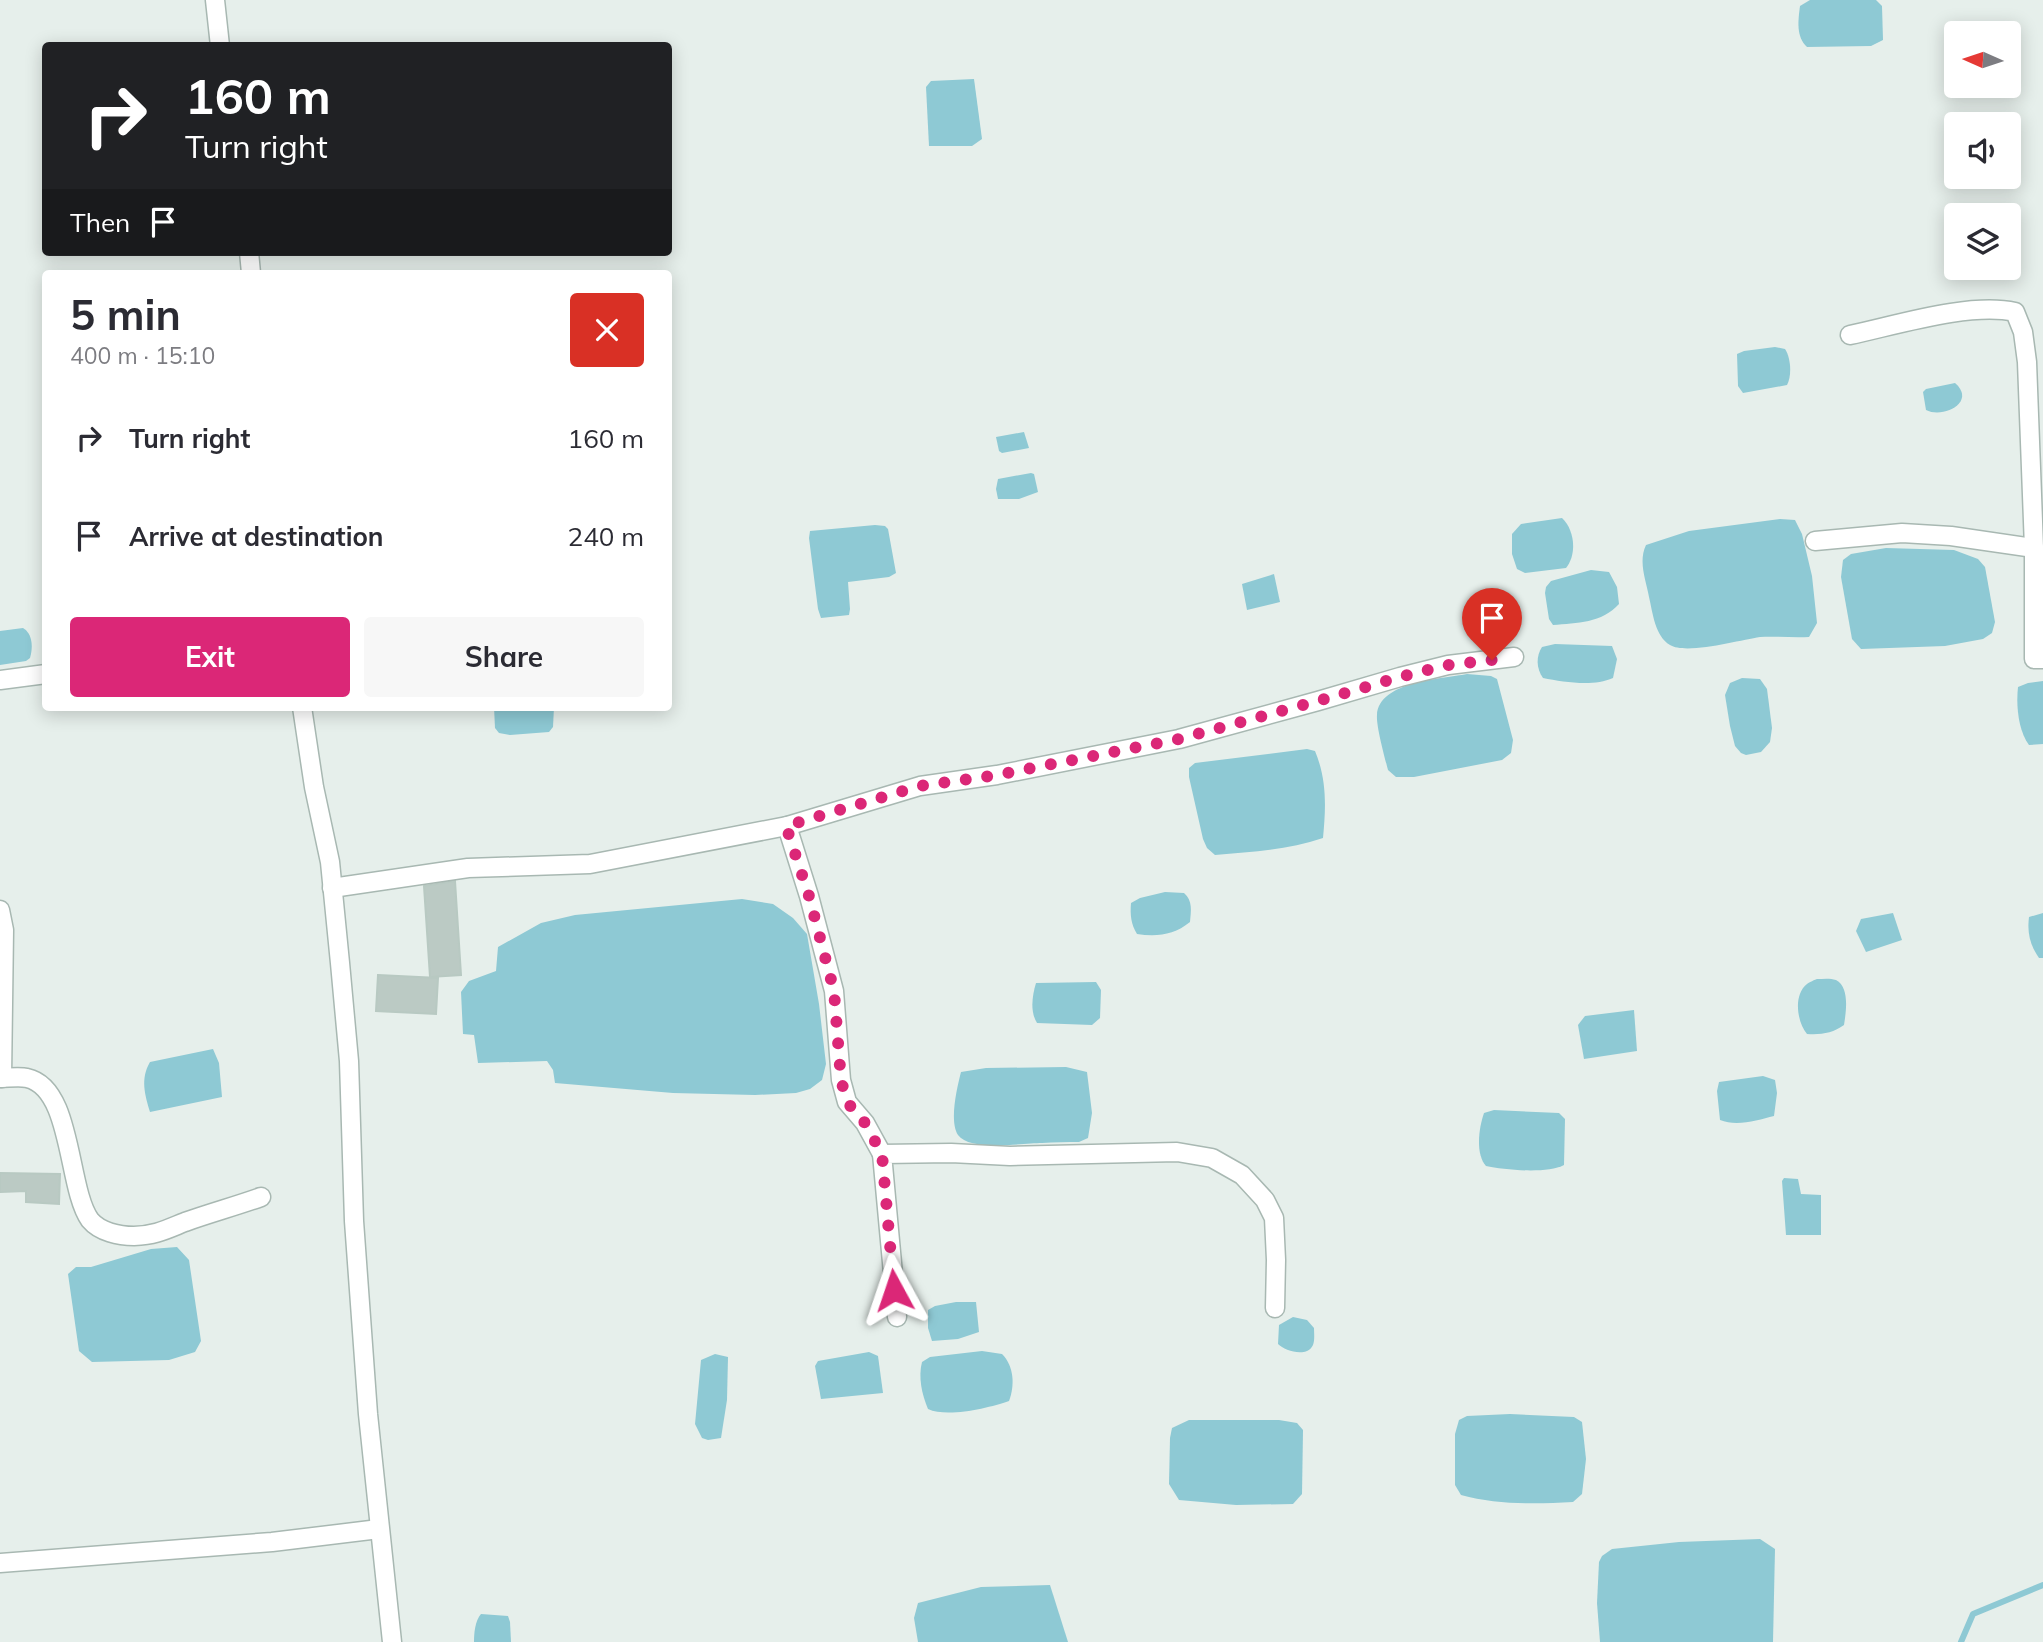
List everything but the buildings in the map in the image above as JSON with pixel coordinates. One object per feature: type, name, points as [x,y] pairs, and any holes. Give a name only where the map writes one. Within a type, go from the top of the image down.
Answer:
[{"type":"street","points":[[215,0],[220,42]]},
{"type":"street","points":[[1850,335],[1979,309],[2015,312],[2023,332],[2027,362],[2034,548],[2034,659],[2043,659]]},
{"type":"street","points":[[1815,541],[1902,533],[1951,536],[2034,548]]},
{"type":"street","points":[[332,888],[468,868],[590,864],[786,826],[920,786],[997,775],[1179,739],[1448,665],[1514,657]]},
{"type":"street","points":[[0,680],[42,675]]},
{"type":"street","points":[[303,711],[314,787],[330,862],[349,1061],[356,1248],[368,1414],[392,1642]]},
{"type":"street","points":[[786,826],[809,896],[834,991],[841,1080],[847,1102],[865,1123],[882,1154],[897,1317]]},
{"type":"street","points":[[0,909],[4,930],[1,1078],[27,1078],[42,1086],[51,1098],[66,1136],[80,1197],[91,1221],[111,1234],[158,1234],[261,1197]]},
{"type":"street","points":[[882,1154],[1010,1156],[1177,1152],[1212,1158],[1242,1175],[1265,1200],[1274,1218],[1275,1308]]},
{"type":"street","points":[[0,1563],[272,1542],[379,1529]]},
{"type":"water","points":[[1810,0],[1876,0],[1882,6],[1883,40],[1871,46],[1807,47],[1799,34],[1799,17],[1800,6]]},
{"type":"water","points":[[974,79],[982,139],[972,146],[929,146],[926,87],[931,81]]},
{"type":"water","points":[[1775,347],[1785,349],[1789,357],[1787,385],[1743,393],[1738,386],[1737,354]]},
{"type":"water","points":[[1955,383],[1962,396],[1955,407],[1941,412],[1926,410],[1923,392],[1926,389]]},
{"type":"water","points":[[1024,432],[1029,448],[1002,453],[999,451],[996,437]]},
{"type":"water","points":[[1034,474],[1038,492],[1019,499],[998,499],[998,479]]},
{"type":"water","points":[[1562,518],[1570,529],[1573,543],[1572,556],[1566,568],[1525,573],[1517,569],[1512,554],[1512,534],[1521,524]]},
{"type":"water","points":[[1780,519],[1795,520],[1802,534],[1812,576],[1817,623],[1809,637],[1760,637],[1688,648],[1678,648],[1665,641],[1655,624],[1645,578],[1643,558],[1646,545],[1689,531]]},
{"type":"water","points":[[875,525],[888,529],[896,573],[889,577],[848,582],[849,615],[821,618],[810,531]]},
{"type":"water","points":[[1886,548],[1954,550],[1978,559],[1985,567],[1995,622],[1992,633],[1983,639],[1945,646],[1861,649],[1852,639],[1841,577],[1843,560],[1851,554]]},
{"type":"water","points":[[1591,570],[1609,572],[1617,587],[1619,604],[1597,618],[1553,625],[1549,619],[1546,587],[1551,581]]},
{"type":"water","points":[[1274,574],[1280,602],[1247,610],[1242,584]]},
{"type":"water","points":[[23,628],[29,634],[31,642],[30,658],[0,665],[0,631]]},
{"type":"water","points":[[1555,644],[1612,646],[1617,659],[1613,678],[1588,683],[1543,678],[1538,666],[1539,654],[1542,647]]},
{"type":"water","points":[[1467,674],[1497,679],[1513,740],[1511,753],[1502,760],[1414,777],[1396,777],[1388,770],[1379,734],[1377,715],[1380,704],[1400,688],[1428,680]]},
{"type":"water","points":[[1742,678],[1760,679],[1767,689],[1772,728],[1770,742],[1761,752],[1746,755],[1735,746],[1725,695],[1730,683]]},
{"type":"water","points":[[2043,681],[2043,744],[2029,745],[2022,732],[2019,717],[2018,687]]},
{"type":"water","points":[[494,711],[554,711],[553,727],[549,732],[510,735],[499,733],[495,728]]},
{"type":"water","points":[[1307,749],[1315,751],[1324,783],[1323,838],[1283,848],[1243,853],[1215,855],[1207,848],[1189,768],[1195,763]]},
{"type":"water","points":[[1165,892],[1184,893],[1187,896],[1191,906],[1190,922],[1165,934],[1137,934],[1131,919],[1131,903]]},
{"type":"water","points":[[742,899],[773,904],[793,918],[807,934],[826,1064],[822,1080],[810,1089],[796,1093],[755,1095],[673,1093],[555,1083],[553,1070],[547,1061],[478,1063],[474,1035],[463,1034],[461,992],[469,981],[496,971],[498,947],[541,923],[575,915]]},
{"type":"water","points":[[1893,913],[1902,940],[1866,952],[1856,931],[1861,919]]},
{"type":"water","points":[[2043,913],[2043,958],[2039,958],[2033,948],[2028,928],[2029,917]]},
{"type":"water","points":[[1817,979],[1836,980],[1843,988],[1846,1000],[1844,1025],[1827,1033],[1807,1034],[1799,1016],[1798,1001],[1808,983]]},
{"type":"water","points":[[1096,982],[1101,990],[1100,1018],[1092,1025],[1037,1023],[1032,1004],[1036,983]]},
{"type":"water","points":[[1634,1010],[1637,1051],[1584,1059],[1578,1025],[1585,1016]]},
{"type":"water","points":[[213,1049],[219,1063],[222,1097],[150,1112],[144,1081],[150,1062]]},
{"type":"water","points":[[1066,1067],[1087,1072],[1092,1113],[1088,1138],[1079,1142],[985,1145],[964,1140],[958,1135],[954,1113],[961,1072],[986,1068]]},
{"type":"water","points":[[1763,1076],[1775,1080],[1777,1093],[1774,1116],[1740,1123],[1720,1120],[1717,1091],[1719,1082]]},
{"type":"water","points":[[1494,1110],[1559,1113],[1565,1119],[1564,1165],[1547,1170],[1486,1166],[1480,1155],[1480,1133],[1484,1113]]},
{"type":"water","points":[[1784,1178],[1798,1179],[1801,1194],[1821,1195],[1821,1235],[1786,1235],[1782,1181]]},
{"type":"water","points":[[177,1247],[189,1260],[201,1341],[195,1352],[169,1360],[92,1362],[79,1351],[68,1274],[76,1267],[91,1267],[151,1249]]},
{"type":"water","points":[[956,1302],[976,1302],[979,1332],[958,1339],[932,1341],[928,1328],[928,1310]]},
{"type":"water","points":[[1293,1317],[1307,1320],[1314,1328],[1313,1345],[1306,1351],[1291,1351],[1278,1344],[1279,1325]]},
{"type":"water","points":[[982,1351],[1002,1354],[1009,1364],[1013,1382],[1009,1401],[957,1412],[936,1412],[928,1409],[921,1386],[922,1362],[930,1357]]},
{"type":"water","points":[[869,1352],[878,1356],[883,1393],[821,1399],[815,1366],[818,1361]]},
{"type":"water","points":[[715,1354],[728,1357],[727,1400],[721,1438],[708,1440],[702,1438],[695,1424],[701,1360]]},
{"type":"water","points":[[1510,1414],[1574,1417],[1582,1422],[1586,1459],[1582,1494],[1573,1502],[1503,1502],[1461,1495],[1455,1485],[1455,1434],[1459,1420],[1467,1416]]},
{"type":"water","points":[[1189,1420],[1279,1420],[1297,1423],[1303,1430],[1302,1494],[1293,1504],[1236,1505],[1179,1500],[1169,1484],[1170,1438],[1172,1428]]},
{"type":"water","points":[[1760,1539],[1775,1549],[1773,1642],[1600,1642],[1597,1603],[1599,1562],[1602,1556],[1612,1549],[1679,1542]]},
{"type":"water","points":[[1050,1585],[1068,1642],[918,1642],[914,1618],[918,1603],[981,1587]]},
{"type":"water","points":[[481,1614],[508,1616],[511,1642],[474,1642],[476,1624]]},
{"type":"waterway","points":[[1961,1642],[1973,1614],[2043,1585]]},
{"type":"route","points":[[894,1290],[882,1154],[865,1123],[847,1102],[841,1080],[834,991],[809,896],[786,826],[920,786],[997,775],[1179,739],[1400,677],[1448,665],[1492,660]]}]
